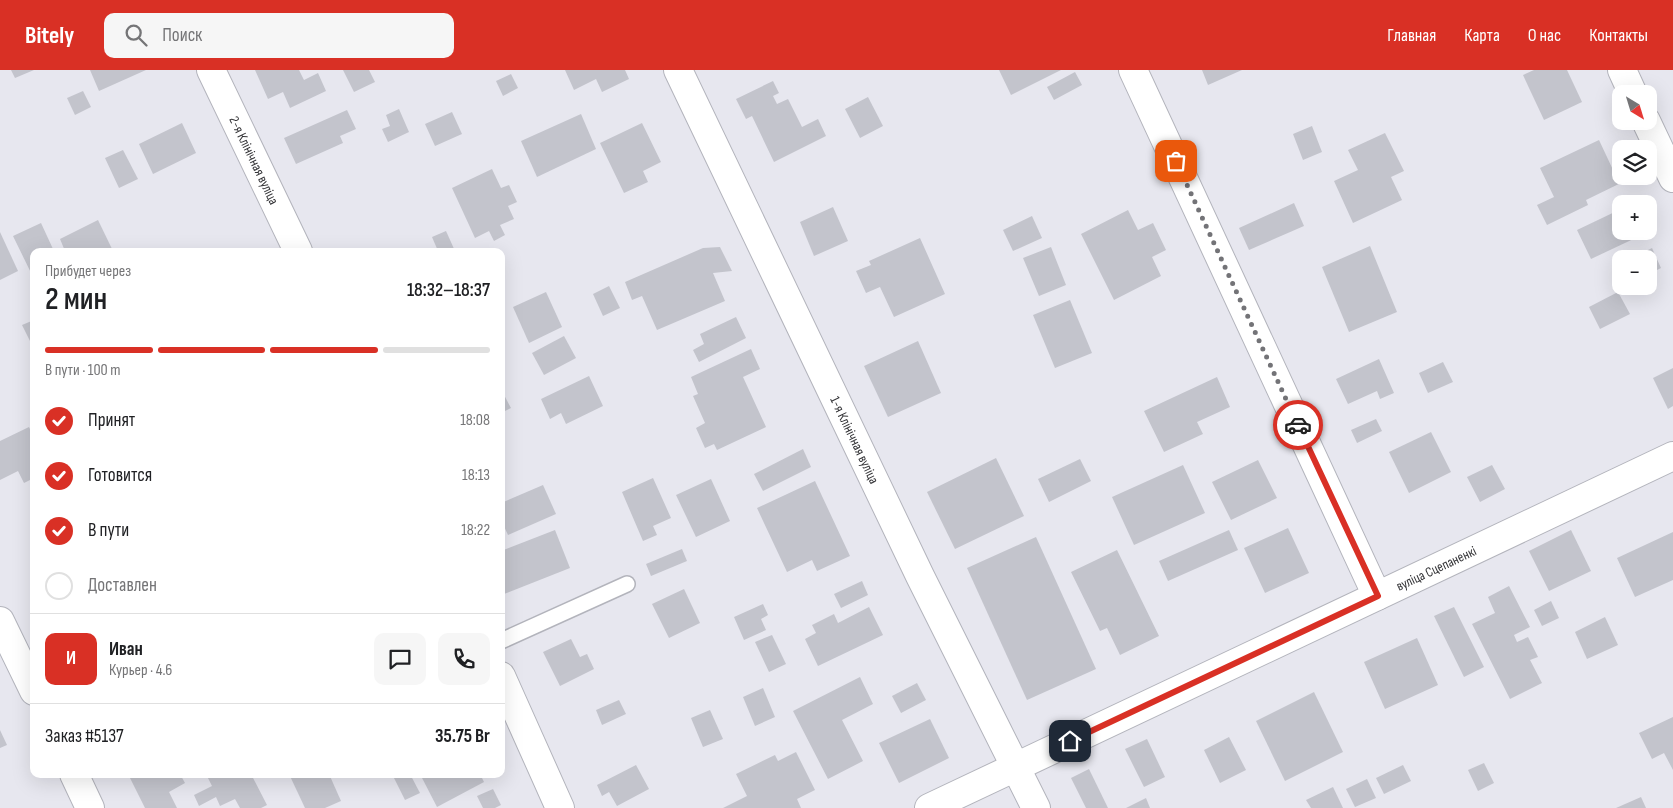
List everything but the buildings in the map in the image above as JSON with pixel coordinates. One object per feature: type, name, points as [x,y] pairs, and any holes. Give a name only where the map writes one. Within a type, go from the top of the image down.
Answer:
[{"type":"street","name":"2-я Клінічная вуліца","points":[[211,70],[297,248]]},
{"type":"street","name":"1-я Клінічная вуліца","points":[[678,70],[920,576],[1036,808]]},
{"type":"street","points":[[1134,70],[1378,596]]},
{"type":"street","points":[[1622,70],[1629,85]]},
{"type":"street","points":[[1650,130],[1673,178]]},
{"type":"street","name":"вуліца Сцепаненкі","points":[[929,808],[1673,456]]},
{"type":"street","points":[[0,621],[30,683]]},
{"type":"street","points":[[505,685],[560,808]]},
{"type":"street","points":[[76,778],[90,808]]},
{"type":"lane","points":[[505,639],[626,584]]},
{"type":"way so far","points":[[1176,161],[1298,425]]},
{"type":"route","points":[[1070,741],[1378,596],[1298,425]]}]
